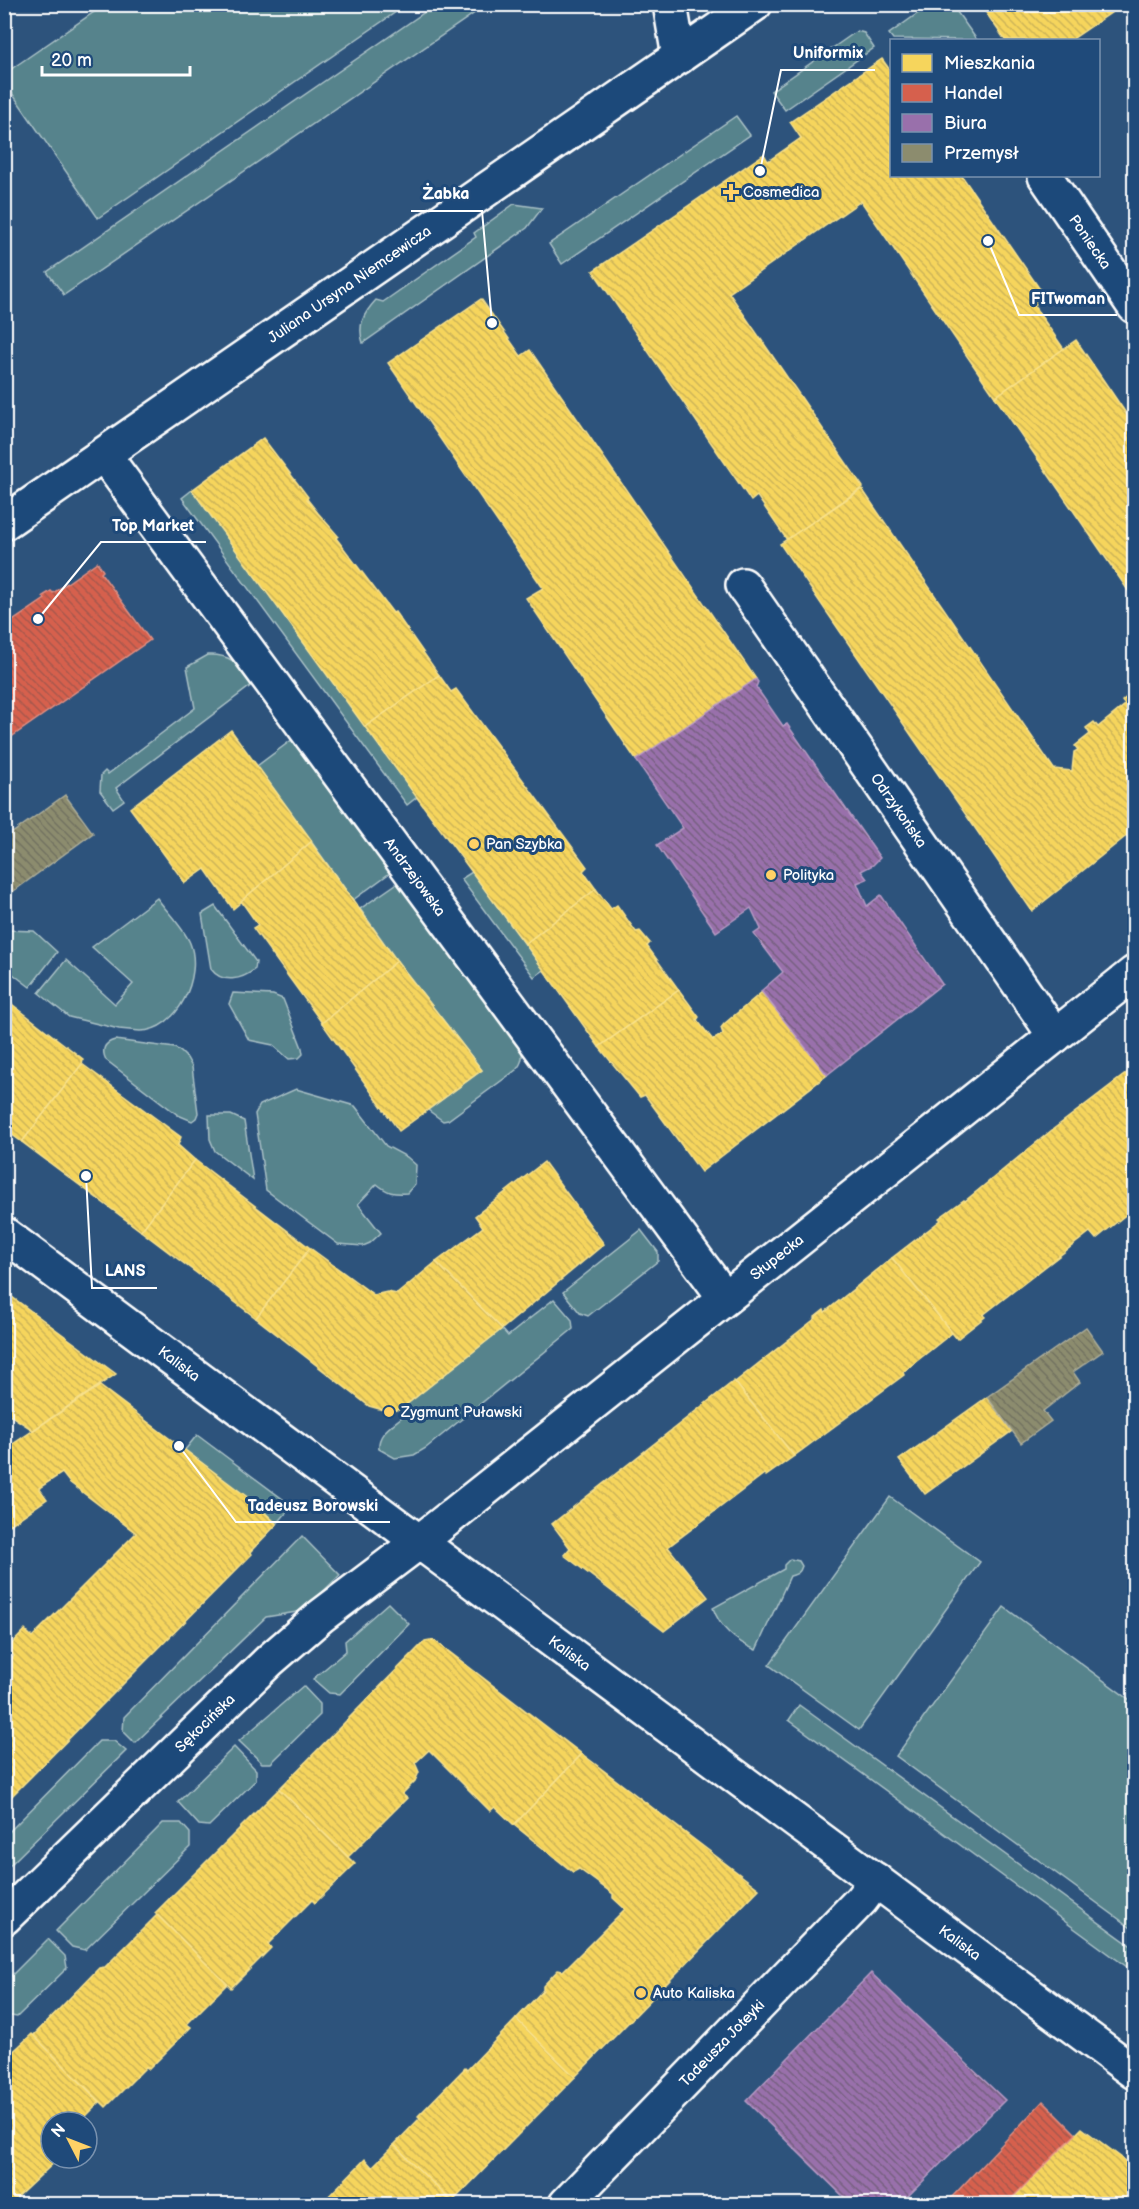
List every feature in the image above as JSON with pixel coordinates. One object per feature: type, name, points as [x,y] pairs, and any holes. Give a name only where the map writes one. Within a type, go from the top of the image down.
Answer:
[{"type":"street","points":[[670,4],[679,57]]},
{"type":"street","name":"Juliana Ursyna Niemcewicza","points":[[4,523],[755,4]]},
{"type":"street","name":"Poniecka","points":[[1046,177],[1134,306]]},
{"type":"street","name":"Andrzejowska","points":[[104,455],[725,1298]]},
{"type":"street","name":"Odrzykońska","points":[[743,585],[1055,1036]]},
{"type":"street","name":"Słupecka","points":[[419,1542],[1134,972]]},
{"type":"street","name":"Kaliska","points":[[4,1234],[1134,2072]]},
{"type":"street","name":"Sękocińska","points":[[4,1918],[270,1660],[321,1616],[419,1542]]},
{"type":"street","name":"Tadeusza Joteyki","points":[[566,2205],[861,1900],[876,1880]]},
{"type":"green space","points":[[931,4],[952,5],[976,39],[893,39],[889,34]]},
{"type":"green space","points":[[104,5],[406,5],[98,218],[5,83],[4,74]]},
{"type":"green space","points":[[435,5],[471,5],[476,12],[64,295],[47,272]]},
{"type":"green space","points":[[857,31],[864,33],[874,48],[785,110],[771,91]]},
{"type":"green space","points":[[736,116],[750,135],[562,264],[549,244]]},
{"type":"green space","points":[[514,204],[542,208],[527,228],[363,343],[361,325],[376,300],[383,302],[476,237],[474,233]]},
{"type":"green space","points":[[192,490],[417,797],[407,805],[182,498]]},
{"type":"green space","points":[[208,655],[223,656],[234,662],[253,684],[116,788],[124,800],[113,808],[100,791],[101,775],[105,771],[108,774],[195,708],[187,667]]},
{"type":"green space","points":[[293,739],[391,872],[353,900],[257,766]]},
{"type":"green space","points":[[472,872],[544,970],[534,977],[461,879]]},
{"type":"green space","points":[[399,882],[521,1046],[522,1059],[516,1070],[448,1120],[443,1121],[428,1110],[482,1070],[397,961],[360,909]]},
{"type":"green space","points":[[157,898],[187,937],[193,956],[190,985],[176,1012],[166,1022],[154,1029],[140,1031],[119,1029],[69,1017],[39,993],[66,960],[115,1004],[133,984],[92,947]]},
{"type":"green space","points":[[215,906],[256,962],[255,969],[244,976],[232,979],[221,977],[211,969],[202,914]]},
{"type":"green space","points":[[5,930],[34,931],[57,952],[30,987],[5,968]]},
{"type":"green space","points":[[233,993],[273,995],[283,999],[303,1054],[299,1058],[289,1059],[273,1045],[249,1040],[229,1004]]},
{"type":"green space","points":[[115,1040],[175,1048],[180,1051],[192,1067],[198,1113],[196,1118],[192,1121],[178,1115],[106,1060],[104,1047]]},
{"type":"green space","points":[[296,1089],[355,1106],[386,1146],[407,1157],[416,1165],[415,1184],[407,1193],[391,1192],[377,1184],[358,1204],[381,1233],[370,1243],[363,1246],[338,1244],[266,1190],[255,1114],[260,1105]]},
{"type":"green space","points":[[209,1115],[231,1115],[244,1121],[253,1180],[215,1151],[210,1139]]},
{"type":"green space","points":[[641,1230],[658,1252],[658,1261],[588,1316],[580,1313],[563,1292]]},
{"type":"green space","points":[[554,1299],[572,1320],[573,1329],[426,1448],[414,1455],[395,1458],[379,1449],[380,1438],[403,1416],[402,1408],[502,1329],[508,1336]]},
{"type":"green space","points":[[197,1435],[292,1506],[277,1524],[185,1450]]},
{"type":"green space","points":[[890,1497],[980,1562],[859,1730],[769,1665]]},
{"type":"green space","points":[[302,1536],[340,1575],[303,1611],[266,1617],[135,1743],[123,1731],[124,1717]]},
{"type":"green space","points":[[790,1559],[799,1561],[802,1566],[798,1573],[790,1576],[756,1650],[730,1634],[720,1622],[713,1608],[784,1569],[784,1565]]},
{"type":"green space","points":[[388,1603],[409,1624],[340,1694],[329,1693],[313,1679],[346,1651],[345,1641]]},
{"type":"green space","points":[[1004,1607],[1134,1703],[1134,1930],[896,1756]]},
{"type":"green space","points":[[303,1686],[320,1704],[320,1715],[271,1763],[262,1763],[239,1741]]},
{"type":"green space","points":[[799,1705],[1134,1948],[1134,1972],[789,1720]]},
{"type":"green space","points":[[99,1741],[114,1741],[126,1751],[5,1870],[5,1836]]},
{"type":"green space","points":[[234,1747],[256,1770],[256,1780],[209,1826],[199,1825],[178,1802]]},
{"type":"green space","points":[[163,1823],[181,1823],[190,1833],[190,1847],[85,1950],[72,1947],[56,1931]]},
{"type":"green space","points":[[48,1939],[65,1956],[67,1968],[17,2017],[5,2015],[5,1982]]},
{"type":"building: Mieszkania","points":[[980,4],[1124,4],[1072,39],[1004,39]]},
{"type":"building: Mieszkania","points":[[882,59],[890,70],[890,177],[963,177],[1046,298],[1034,306],[1064,349],[995,397],[861,201],[729,293],[863,487],[787,540],[757,496],[751,501],[593,271],[764,154],[768,161],[801,138],[790,122]]},
{"type":"building: Mieszkania","points":[[481,299],[521,356],[530,350],[756,679],[636,760],[526,598],[543,588],[388,363]]},
{"type":"building: Mieszkania","points":[[1076,340],[1134,425],[1134,599],[995,397]]},
{"type":"building: Mieszkania","points":[[263,438],[308,497],[307,499],[338,536],[336,538],[393,613],[395,612],[439,675],[365,727],[192,490]]},
{"type":"building: Mieszkania","points":[[862,489],[1054,769],[1072,771],[1074,752],[1078,750],[1075,746],[1090,734],[1086,728],[1094,722],[1098,727],[1125,705],[1122,701],[1130,694],[1134,699],[1134,830],[1032,911],[780,544]]},
{"type":"building: Mieszkania","points":[[439,675],[451,692],[456,689],[587,867],[583,871],[596,889],[525,944],[365,727]]},
{"type":"building: Mieszkania","points":[[231,730],[312,841],[233,909],[205,869],[185,883],[130,808]]},
{"type":"building: Mieszkania","points":[[311,842],[397,961],[322,1023],[253,928],[258,925],[241,901]]},
{"type":"building: Mieszkania","points":[[596,889],[611,909],[617,905],[636,932],[640,931],[650,943],[647,946],[679,990],[599,1047],[525,944]]},
{"type":"building: Mieszkania","points":[[397,961],[482,1070],[399,1131],[322,1023]]},
{"type":"building: Mieszkania","points":[[679,990],[699,1017],[697,1020],[713,1040],[723,1034],[721,1028],[724,1024],[762,992],[827,1075],[701,1172],[645,1095],[640,1097],[599,1047]]},
{"type":"building: Mieszkania","points":[[4,998],[83,1059],[82,1064],[22,1142],[4,1129]]},
{"type":"building: Mieszkania","points":[[82,1064],[181,1137],[178,1145],[195,1160],[141,1231],[22,1142]]},
{"type":"building: Mieszkania","points":[[1134,1064],[1134,1208],[1096,1239],[1090,1232],[983,1315],[985,1317],[957,1339],[892,1258],[941,1220],[939,1218],[965,1201],[1132,1069]]},
{"type":"building: Mieszkania","points":[[195,1160],[310,1248],[256,1318],[141,1231]]},
{"type":"building: Mieszkania","points":[[544,1162],[604,1244],[502,1329],[436,1262],[483,1227],[475,1216]]},
{"type":"building: Mieszkania","points":[[310,1248],[374,1295],[387,1292],[397,1294],[436,1262],[502,1329],[402,1408],[390,1412],[369,1406],[256,1318]]},
{"type":"building: Mieszkania","points":[[892,1258],[952,1333],[903,1372],[904,1375],[794,1456],[735,1382]]},
{"type":"building: Mieszkania","points":[[4,1291],[116,1374],[33,1430],[10,1415],[4,1415]]},
{"type":"building: Mieszkania","points":[[734,1381],[794,1456],[766,1476],[764,1474],[668,1547],[708,1597],[664,1631],[564,1555],[570,1548],[552,1524]]},
{"type":"building: Mieszkania","points":[[100,1386],[254,1502],[277,1524],[250,1552],[252,1554],[4,1804],[4,1666],[14,1656],[7,1649],[25,1630],[32,1637],[136,1533],[69,1482],[62,1473],[39,1488],[47,1499],[4,1529],[4,1450]]},
{"type":"building: Mieszkania","points":[[987,1397],[1012,1431],[925,1494],[899,1460]]},
{"type":"building: Mieszkania","points":[[425,1641],[435,1641],[582,1754],[514,1825],[495,1807],[490,1811],[429,1750],[415,1763],[419,1772],[415,1781],[402,1794],[407,1798],[348,1857],[279,1789]]},
{"type":"building: Mieszkania","points":[[582,1754],[759,1889],[575,2077],[516,2019],[558,1970],[563,1971],[625,1909],[613,1898],[613,1894],[579,1869],[573,1872],[514,1825]]},
{"type":"building: Mieszkania","points":[[279,1789],[355,1864],[315,1903],[312,1900],[268,1944],[271,1948],[231,1988],[155,1913]]},
{"type":"building: Mieszkania","points":[[157,1915],[227,1984],[187,2024],[191,2027],[106,2107],[33,2036],[99,1968],[105,1967]]},
{"type":"building: Mieszkania","points":[[516,2019],[575,2077],[452,2202],[394,2145],[420,2118],[418,2116]]},
{"type":"building: Mieszkania","points":[[32,2034],[100,2102],[92,2110],[39,2110],[39,2170],[46,2170],[10,2204],[4,2204],[4,2060]]},
{"type":"building: Mieszkania","points":[[1082,2128],[1134,2167],[1134,2204],[1022,2204],[1013,2198]]},
{"type":"building: Mieszkania","points":[[394,2145],[452,2202],[450,2204],[321,2204],[365,2159],[372,2167]]},
{"type":"building: Handel","points":[[97,562],[103,571],[101,573],[150,640],[4,742],[4,627],[45,599],[43,596],[51,591],[53,593]]},
{"type":"building: Handel","points":[[1043,2101],[1076,2134],[1006,2204],[957,2204],[951,2198]]},
{"type":"building: Biura","name":"Polityka","points":[[756,679],[758,682],[756,687],[783,726],[787,724],[880,858],[873,865],[861,871],[867,879],[857,883],[867,906],[881,895],[942,984],[827,1075],[761,991],[783,972],[754,934],[761,929],[751,908],[716,932],[657,845],[683,828],[636,760]]},
{"type":"building: Biura","points":[[871,1973],[1005,2100],[900,2204],[851,2204],[746,2101]]},
{"type":"building: Przemysł","points":[[65,795],[93,833],[4,898],[4,839]]},
{"type":"building: Przemysł","points":[[1086,1327],[1103,1351],[1073,1372],[1080,1382],[1043,1411],[1051,1421],[1021,1443],[987,1397]]},
{"type":"place","name":"Uniformix","points":[[760,171]]},
{"type":"place","name":"Cosmedica","points":[[731,192]]},
{"type":"place","name":"FITwoman","points":[[988,241]]},
{"type":"place","name":"Żabka","points":[[492,323]]},
{"type":"place","name":"Top Market","points":[[38,619]]},
{"type":"place","name":"Pan Szybka","points":[[474,844]]},
{"type":"place","name":"Polityka","points":[[771,875]]},
{"type":"place","name":"LANS","points":[[86,1176]]},
{"type":"place","name":"Zygmunt Puławski","points":[[389,1412]]},
{"type":"place","name":"Tadeusz Borowski","points":[[179,1446]]},
{"type":"place","name":"Auto Kaliska","points":[[641,1993]]}]
